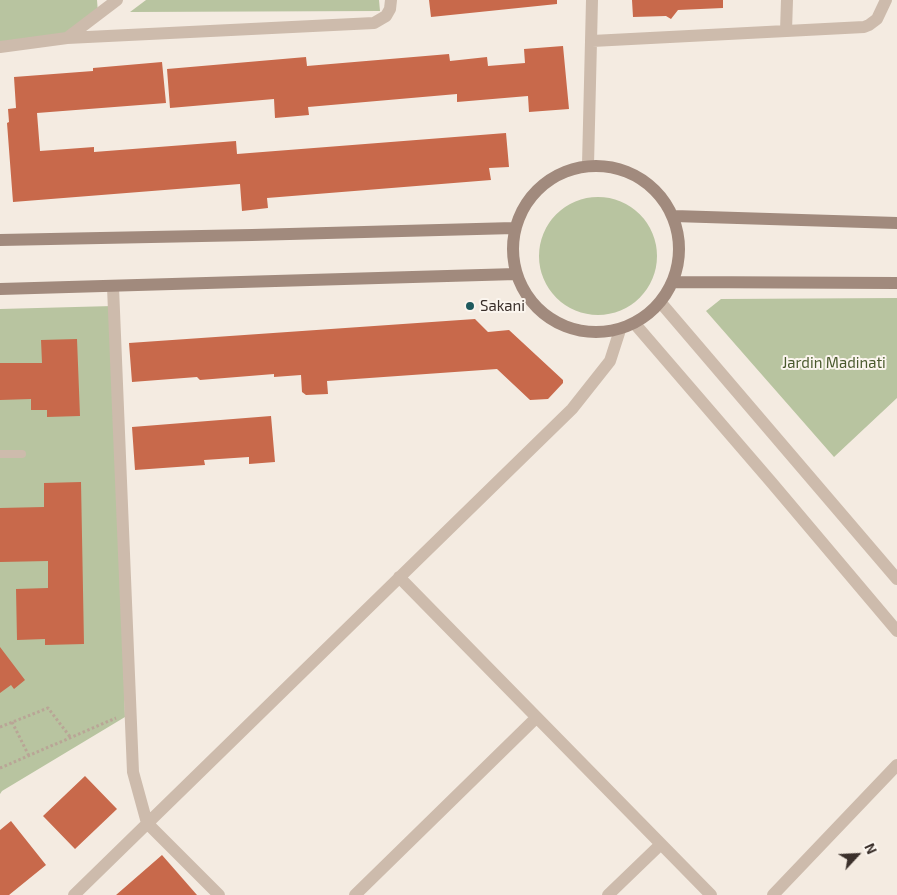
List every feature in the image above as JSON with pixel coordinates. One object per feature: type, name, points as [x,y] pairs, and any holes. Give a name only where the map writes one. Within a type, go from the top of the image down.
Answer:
[{"type":"street","points":[[67,38],[117,0]]},
{"type":"street","points":[[0,47],[67,38],[374,23],[386,16],[390,9],[391,0]]},
{"type":"street","points":[[588,165],[592,0]]},
{"type":"street","points":[[786,0],[786,31]]},
{"type":"street","points":[[592,41],[864,27],[877,18],[886,0]]},
{"type":"street","points":[[588,165],[614,167],[639,177],[660,194],[674,216],[680,249],[674,282],[661,303],[635,324],[620,330],[588,333],[556,324],[531,303],[516,274],[512,251],[514,228],[530,197],[555,175],[588,165]]},
{"type":"street","points":[[674,216],[897,223]]},
{"type":"street","points":[[0,240],[514,228]]},
{"type":"street","points":[[0,290],[516,274]]},
{"type":"street","points":[[674,282],[897,283]]},
{"type":"street","points":[[113,287],[133,772],[147,823],[219,895]]},
{"type":"street","points":[[661,303],[897,579]]},
{"type":"street","points":[[635,324],[897,631]]},
{"type":"street","points":[[74,895],[572,409],[610,361],[620,330]]},
{"type":"street","points":[[399,577],[711,895]]},
{"type":"street","points":[[355,895],[536,718]]},
{"type":"street","points":[[773,895],[896,767]]},
{"type":"street","points":[[608,895],[661,844]]},
{"type":"lane","points":[[0,454],[22,454]]},
{"type":"path","points":[[0,727],[48,708],[71,738]]},
{"type":"path","points":[[0,768],[131,712]]},
{"type":"path","points":[[12,722],[29,756]]},
{"type":"green space","points":[[0,0],[97,0],[98,13],[67,38],[0,47]]},
{"type":"green space","points":[[146,0],[379,0],[380,11],[130,12]]},
{"type":"green space","points":[[598,197],[621,201],[640,214],[653,233],[657,256],[653,279],[640,298],[621,311],[598,315],[575,311],[556,298],[543,279],[539,256],[543,233],[556,214],[575,201]]},
{"type":"green space","name":"Jardin Madinati","points":[[897,298],[897,398],[834,457],[706,311],[721,299]]},
{"type":"green space","points":[[113,306],[125,717],[2,791],[0,794],[0,309]]},
{"type":"building","points":[[429,0],[557,0],[557,4],[431,17]]},
{"type":"building","points":[[632,0],[723,0],[723,8],[678,10],[671,19],[666,16],[633,17]]},
{"type":"building","points":[[563,46],[569,109],[529,112],[528,96],[457,102],[457,94],[308,107],[309,115],[275,118],[274,99],[170,108],[167,69],[306,57],[307,66],[449,54],[450,61],[487,57],[488,66],[525,63],[524,49]]},
{"type":"building","points":[[162,62],[166,103],[37,113],[40,151],[94,147],[94,152],[236,141],[237,154],[506,133],[509,167],[489,168],[491,180],[267,198],[268,208],[242,211],[240,184],[13,202],[7,123],[9,122],[8,109],[16,108],[14,77],[93,71],[93,68]]},
{"type":"building","points":[[475,319],[488,332],[509,330],[563,380],[563,383],[548,399],[530,400],[497,369],[327,381],[328,394],[306,395],[302,392],[301,375],[274,377],[274,374],[200,380],[197,377],[132,382],[129,343]]},
{"type":"building","points":[[77,339],[80,416],[47,417],[47,410],[31,410],[31,399],[0,400],[0,363],[42,363],[41,340]]},
{"type":"building","points":[[271,416],[275,462],[249,464],[249,457],[204,460],[205,465],[135,470],[132,427]]},
{"type":"building","points":[[81,482],[84,644],[45,645],[45,639],[17,640],[16,589],[48,588],[48,561],[0,562],[0,508],[44,507],[44,483]]},
{"type":"building","points":[[0,647],[25,680],[14,689],[11,685],[0,693]]},
{"type":"building","points":[[85,776],[117,809],[75,849],[43,816]]},
{"type":"building","points":[[11,821],[46,865],[9,895],[0,895],[0,830]]},
{"type":"building","points":[[162,855],[197,895],[116,895]]},
{"type":"place","name":"Sakani","points":[[470,306]]}]
